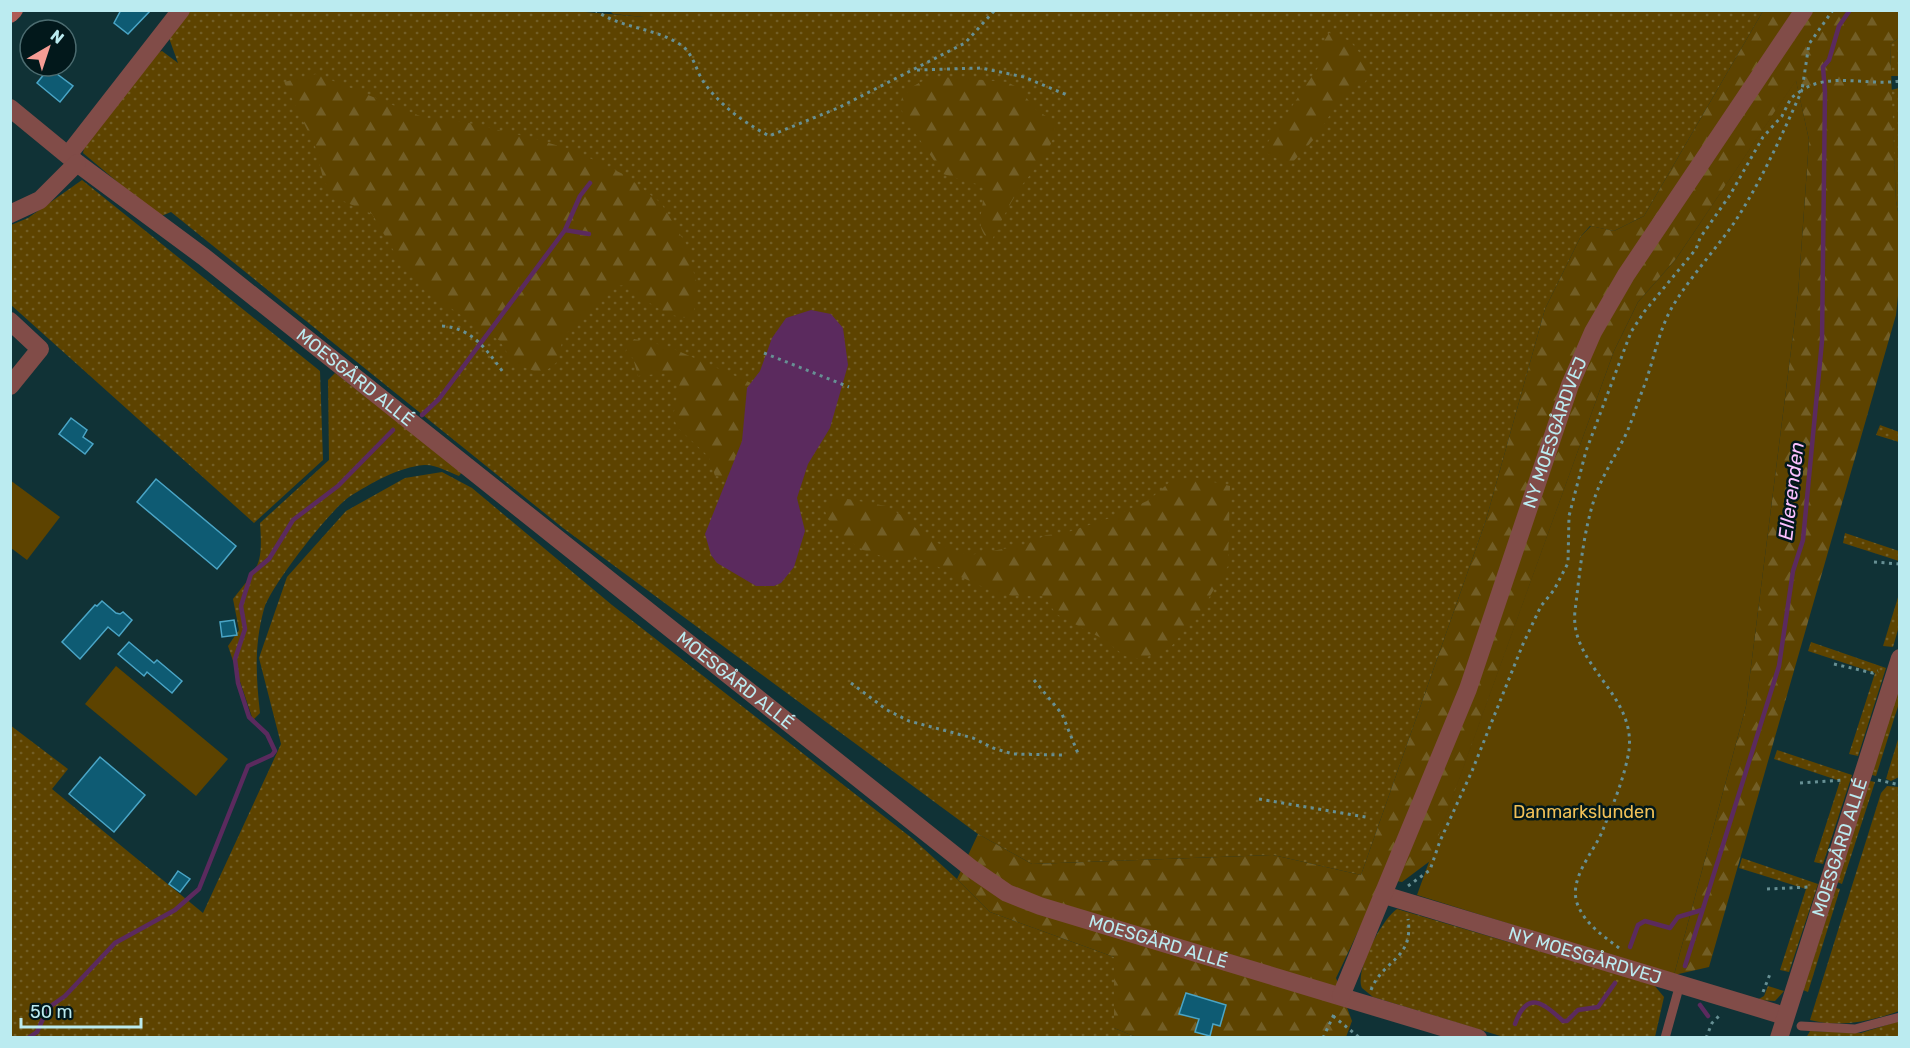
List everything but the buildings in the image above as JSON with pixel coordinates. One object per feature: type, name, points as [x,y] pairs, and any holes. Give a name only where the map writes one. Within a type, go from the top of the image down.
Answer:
[{"type":"main road","points":[[10,14],[14,10]]},
{"type":"street","points":[[10,214],[40,200],[73,159],[181,10]]},
{"type":"street","name":"NY MOESGÅRDVEJ","points":[[1341,996],[1393,898],[1468,689],[1570,385],[1593,332],[1626,276],[1804,10]]},
{"type":"street","name":"MOESGÅRD ALLÉ","points":[[10,108],[73,159],[213,265],[972,870],[1007,893],[1040,906],[1478,1038]]},
{"type":"street","points":[[10,321],[40,349],[10,386]]},
{"type":"street","name":"MOESGÅRD ALLÉ","points":[[1779,1038],[1899,658]]},
{"type":"street","name":"NY MOESGÅRDVEJ","points":[[1393,898],[1785,1016]]},
{"type":"lane","points":[[1665,1038],[1680,984]]},
{"type":"lane","points":[[1801,1026],[1855,1029],[1899,1017]]},
{"type":"path","points":[[595,10],[613,22],[647,30],[682,45],[703,81],[724,107],[769,136],[817,117],[965,43],[995,10]]},
{"type":"path","points":[[1623,951],[1591,926],[1576,899],[1580,875],[1601,833],[1629,752],[1630,734],[1621,705],[1582,648],[1575,626],[1587,524],[1597,492],[1623,440],[1651,369],[1663,324],[1674,303],[1712,254],[1753,191],[1802,90],[1809,44],[1833,10]]},
{"type":"path","points":[[915,70],[981,68],[1024,77],[1067,95]]},
{"type":"path","points":[[1365,1004],[1378,973],[1394,963],[1407,946],[1410,932],[1408,917],[1393,898],[1430,870],[1523,644],[1541,606],[1554,590],[1568,563],[1569,516],[1586,451],[1631,332],[1644,312],[1696,249],[1700,238],[1730,195],[1764,137],[1782,116],[1791,98],[1810,85],[1829,81],[1899,81]]},
{"type":"path","points":[[442,326],[458,327],[476,339],[503,372]]},
{"type":"path","points":[[764,353],[849,387]]},
{"type":"path","points":[[1874,562],[1899,564]]},
{"type":"path","points":[[1834,664],[1873,674]]},
{"type":"path","points":[[1034,680],[1062,714],[1079,756]]},
{"type":"path","points":[[851,683],[887,710],[909,721],[973,738],[993,748],[1013,754],[1062,755]]},
{"type":"path","points":[[1880,780],[1899,785]]},
{"type":"path","points":[[1893,784],[1899,780]]},
{"type":"path","points":[[1800,783],[1839,782]]},
{"type":"path","points":[[1259,799],[1366,817]]},
{"type":"path","points":[[1767,889],[1805,890]]},
{"type":"path","points":[[1323,1038],[1341,996]]},
{"type":"path","points":[[1333,1016],[1360,1038]]},
{"type":"green space","points":[[562,10],[644,17],[644,10],[1763,11],[1644,216],[1614,231],[1590,226],[1581,236],[1545,309],[1486,520],[1361,875],[1273,855],[1032,864],[978,834],[563,528],[171,212],[159,217],[83,153],[85,144],[150,56],[162,51],[178,63],[169,38],[187,11]]},
{"type":"green space","points":[[610,11],[644,11],[644,17],[613,14]]},
{"type":"green space","points":[[1763,11],[1899,11],[1899,38],[1890,44],[1896,201],[1901,243],[1900,273],[1896,315],[1709,967],[1674,975],[1746,706],[1798,295],[1809,140],[1796,81],[1676,259],[1638,302],[1614,351],[1430,861],[1402,882],[1383,879],[1336,978],[1352,1021],[1346,1037],[1136,1037],[1114,1028],[1114,957],[990,912],[957,879],[978,834],[1032,864],[1273,855],[1361,875],[1486,520],[1545,309],[1581,236],[1591,226],[1614,231],[1644,216]]},
{"type":"green space","points":[[1329,33],[1350,41],[1372,68],[1365,82],[1345,91],[1316,137],[1290,165],[1262,151],[1321,63],[1320,48]]},
{"type":"green space","points":[[1899,38],[1899,76],[1891,76],[1890,44]]},
{"type":"green space","points":[[316,74],[425,118],[465,122],[528,137],[573,150],[625,175],[661,203],[686,244],[697,284],[693,318],[665,312],[625,285],[610,287],[564,336],[556,363],[542,374],[513,363],[500,341],[425,291],[402,265],[372,214],[341,200],[324,182],[315,146],[284,82]]},
{"type":"green space","points":[[942,77],[1007,82],[1019,88],[1035,109],[1055,122],[1055,132],[1048,150],[1018,191],[991,242],[985,236],[980,223],[983,186],[943,174],[903,115],[900,102],[913,87],[922,81]]},
{"type":"green space","name":"Danmarkslunden","points":[[1796,80],[1809,140],[1798,295],[1746,706],[1674,975],[1417,895],[1614,351],[1638,302],[1676,259]]},
{"type":"green space","points":[[1899,88],[1899,218],[1896,201],[1891,90]]},
{"type":"green space","points":[[82,180],[320,371],[323,460],[254,523],[11,305],[11,225],[28,218]]},
{"type":"green space","points":[[634,339],[667,346],[751,383],[747,388],[742,441],[727,477],[715,476],[709,457],[677,427],[673,416],[680,382],[667,373],[638,376],[633,358],[624,354]]},
{"type":"green space","points":[[335,373],[462,472],[459,476],[437,467],[424,465],[395,472],[349,497],[315,532],[277,584],[264,609],[257,661],[260,713],[253,720],[228,646],[239,630],[233,599],[254,572],[260,557],[260,523],[329,460],[328,380]]},
{"type":"green space","points":[[1880,425],[1899,432],[1899,442],[1876,435]]},
{"type":"green space","points":[[442,472],[472,488],[612,605],[913,839],[990,912],[1114,957],[1114,1028],[1136,1037],[11,1037],[10,725],[68,769],[52,789],[203,913],[281,744],[259,658],[287,577],[346,511],[405,478]]},
{"type":"green space","points":[[1193,477],[1230,486],[1228,566],[1204,606],[1170,648],[1142,659],[1125,656],[1101,638],[1056,614],[1044,596],[1012,596],[994,592],[923,560],[887,558],[863,550],[843,537],[828,519],[825,511],[831,499],[842,498],[886,506],[901,515],[926,537],[949,549],[970,555],[1025,545],[1046,535],[1062,534],[1113,517],[1149,500],[1171,481]]},
{"type":"green space","points":[[10,480],[60,517],[27,560],[11,548]]},
{"type":"green space","points":[[1845,533],[1899,551],[1899,561],[1843,543]]},
{"type":"green space","points":[[1899,594],[1899,626],[1893,647],[1883,646]]},
{"type":"green space","points":[[1811,642],[1886,668],[1858,756],[1849,754],[1875,673],[1808,651]]},
{"type":"green space","points":[[116,666],[228,759],[196,796],[85,704]]},
{"type":"green space","points":[[1899,678],[1899,703],[1876,776],[1872,775]]},
{"type":"green space","points":[[1899,736],[1899,777],[1891,781],[1886,779]]},
{"type":"green space","points":[[1777,750],[1852,775],[1823,864],[1814,862],[1840,781],[1774,759]]},
{"type":"green space","points":[[1870,781],[1875,782],[1842,884],[1837,882]]},
{"type":"green space","points":[[1887,786],[1899,787],[1899,1011],[1856,1022],[1833,1023],[1810,1020],[1881,793]]},
{"type":"green space","points":[[1742,858],[1818,884],[1789,972],[1780,970],[1806,889],[1739,868]]},
{"type":"green space","points":[[1836,888],[1840,889],[1808,992],[1803,990]]},
{"type":"green space","points":[[1397,909],[1654,985],[1664,997],[1655,1037],[1507,1038],[1373,997],[1362,988],[1362,970],[1377,934]]},
{"type":"green space","points":[[1768,986],[1784,991],[1775,1001],[1757,1000],[1764,996]]},
{"type":"green space","points":[[1899,1021],[1899,1037],[1806,1038],[1810,1031],[1861,1033]]},
{"type":"shaded area","points":[[811,310],[831,314],[843,328],[848,365],[830,428],[808,464],[797,498],[805,531],[794,567],[781,583],[774,586],[756,586],[717,563],[711,555],[705,534],[742,441],[747,388],[760,371],[772,338],[786,318]]},
{"type":"waterway","name":"Ellerenden","points":[[1685,966],[1779,666],[1793,571],[1803,540],[1822,341],[1825,92],[1823,67],[1829,60],[1839,26],[1850,10]]},
{"type":"waterway","points":[[422,415],[439,399],[565,230],[580,196],[590,183]]},
{"type":"waterway","points":[[565,230],[589,234]]},
{"type":"waterway","points":[[28,1038],[37,1032],[48,1008],[65,996],[115,943],[175,910],[199,889],[248,766],[272,755],[275,751],[267,734],[249,717],[238,683],[235,659],[245,629],[241,606],[251,574],[269,559],[293,520],[338,486],[393,430]]},
{"type":"waterway","points":[[1630,947],[1638,925],[1645,921],[1670,928],[1678,917],[1702,910]]},
{"type":"waterway","points":[[1515,1024],[1520,1013],[1530,1003],[1542,1005],[1563,1021],[1567,1021],[1578,1010],[1598,1007],[1615,983]]},
{"type":"waterway","name":"Ellerenden","points":[[1700,1005],[1708,1016]]}]
